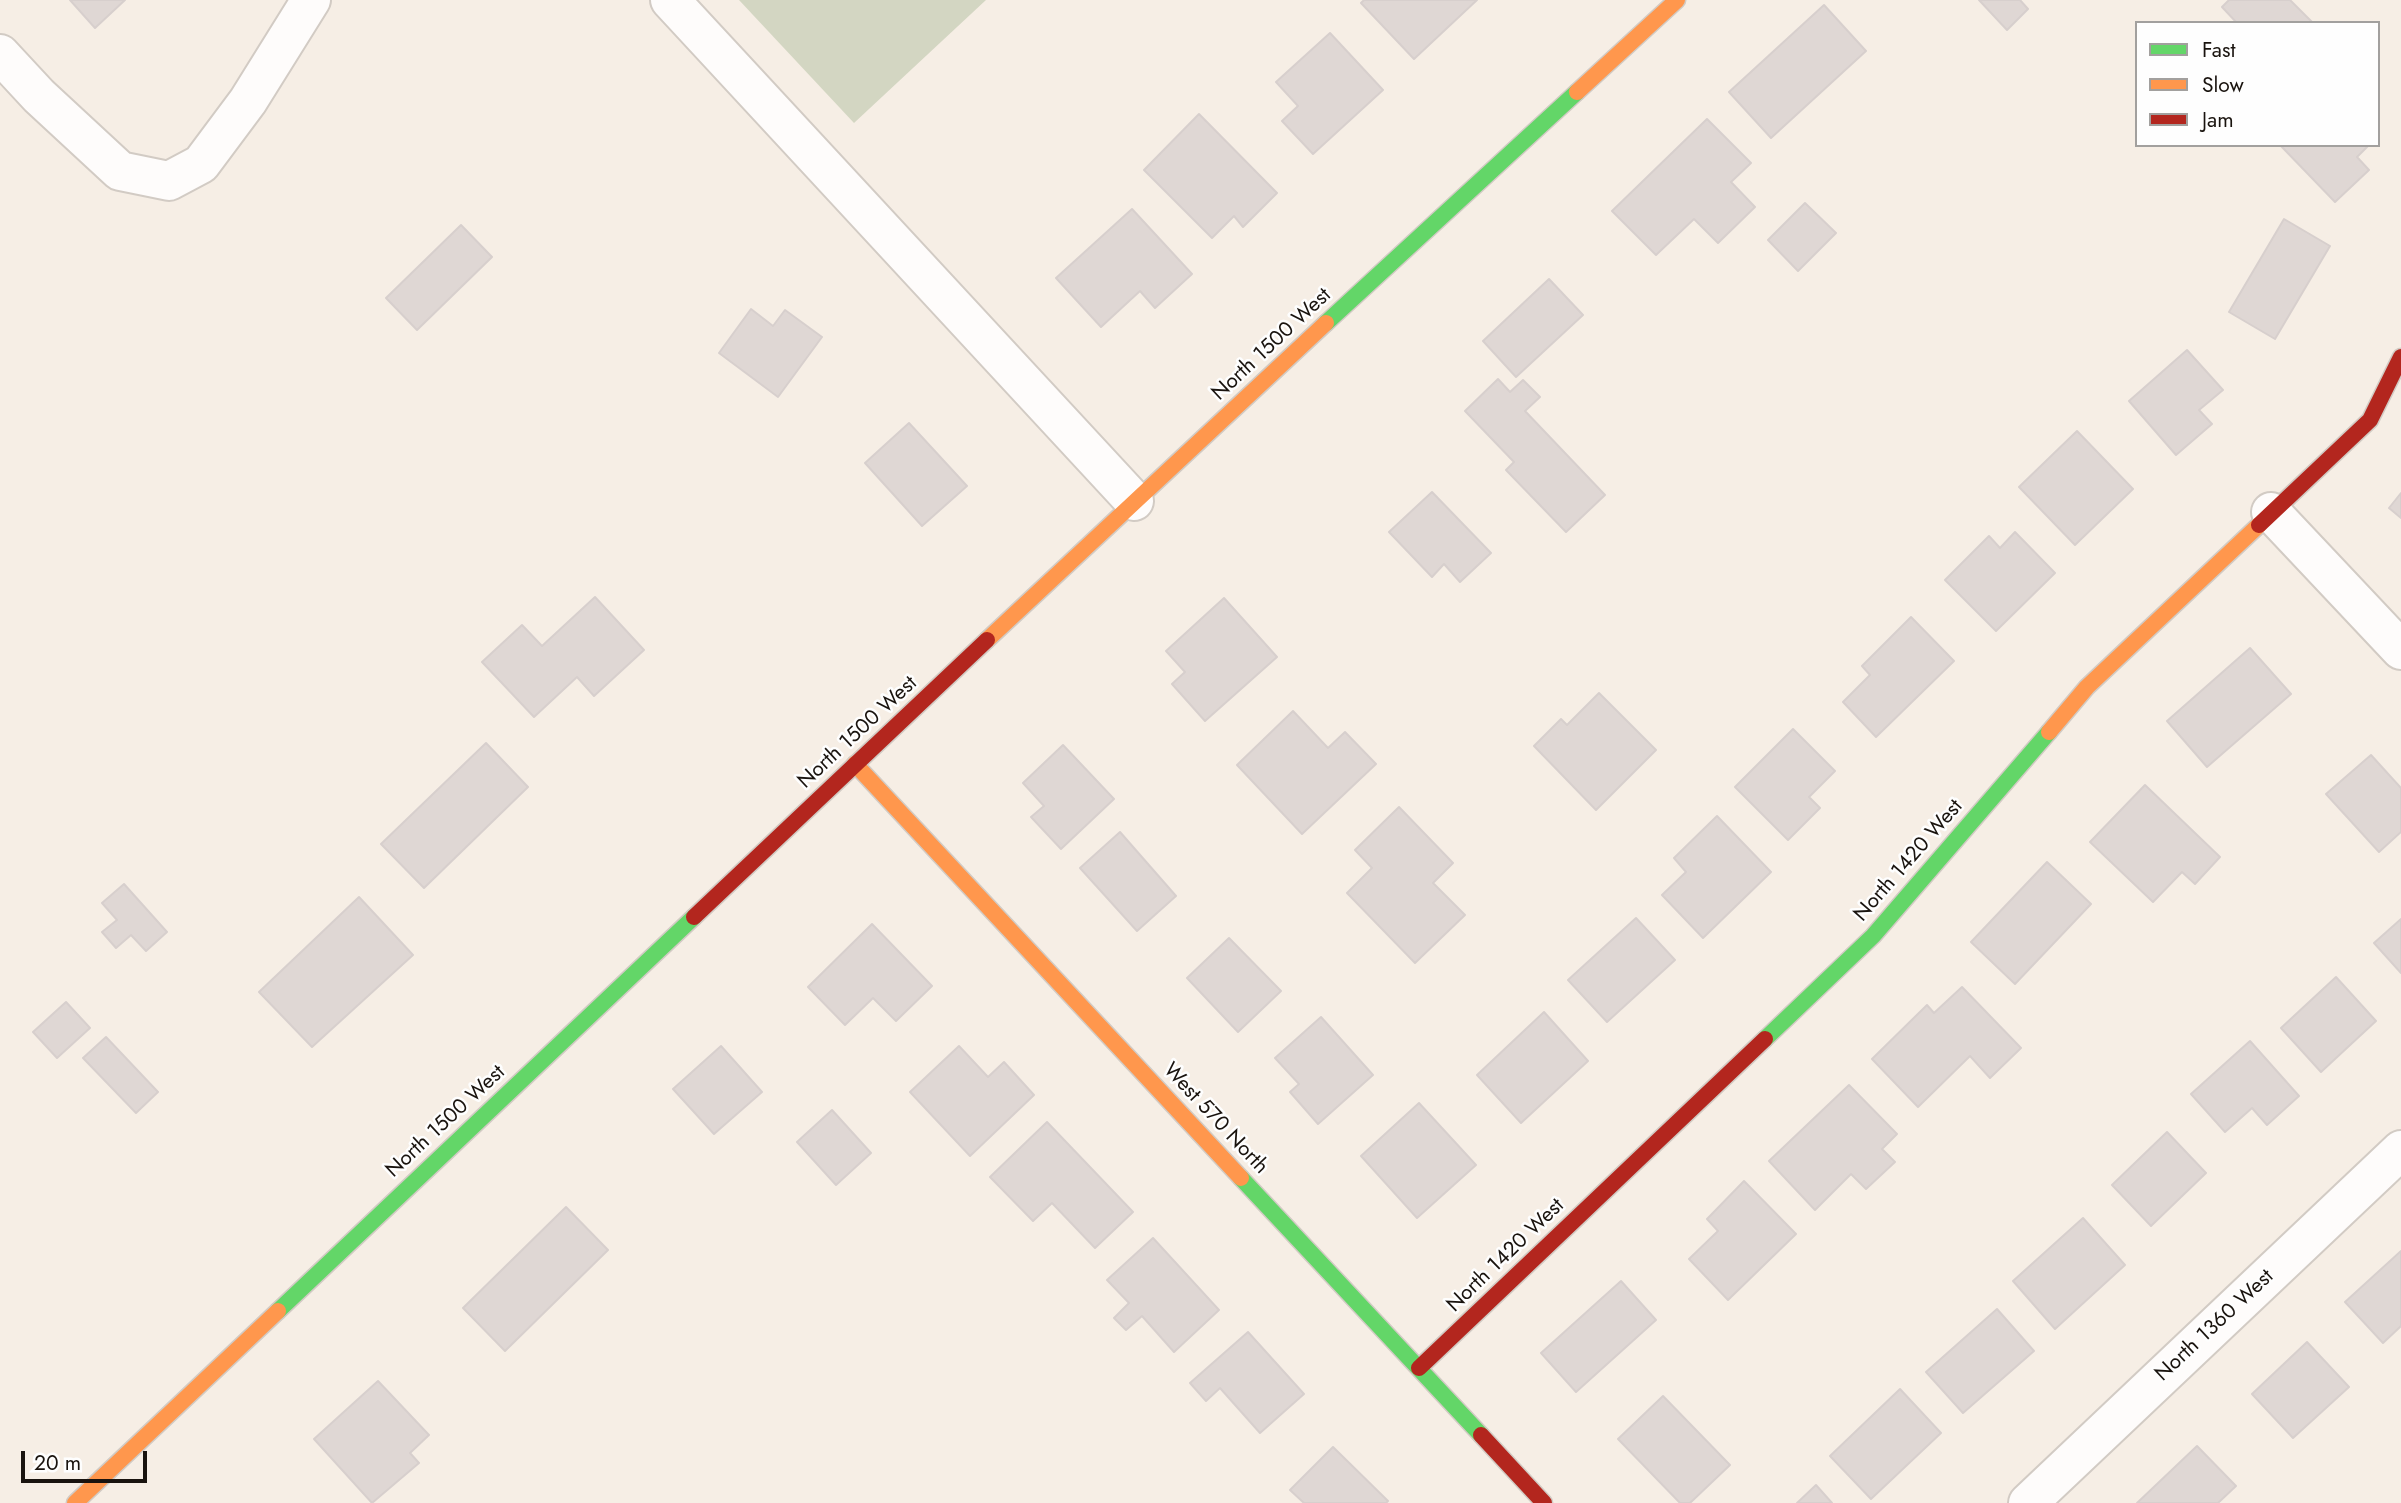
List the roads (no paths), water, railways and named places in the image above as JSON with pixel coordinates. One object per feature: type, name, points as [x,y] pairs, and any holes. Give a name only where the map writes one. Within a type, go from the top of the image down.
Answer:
[{"type":"street","points":[[0,54],[39,96],[120,171],[169,181],[201,164],[248,101],[311,0]]},
{"type":"street","points":[[670,0],[1134,501]]},
{"type":"street","name":"North 1500 West","points":[[75,1503],[1134,501],[1676,0]]},
{"type":"street","name":"North 1420 West","points":[[1419,1368],[1873,936],[2087,687],[2370,419],[2401,357]]},
{"type":"street","points":[[2271,512],[2401,650]]},
{"type":"street","name":"West 570 North","points":[[855,764],[1544,1503]]},
{"type":"street","name":"North 1360 West","points":[[2028,1503],[2401,1150]]}]
